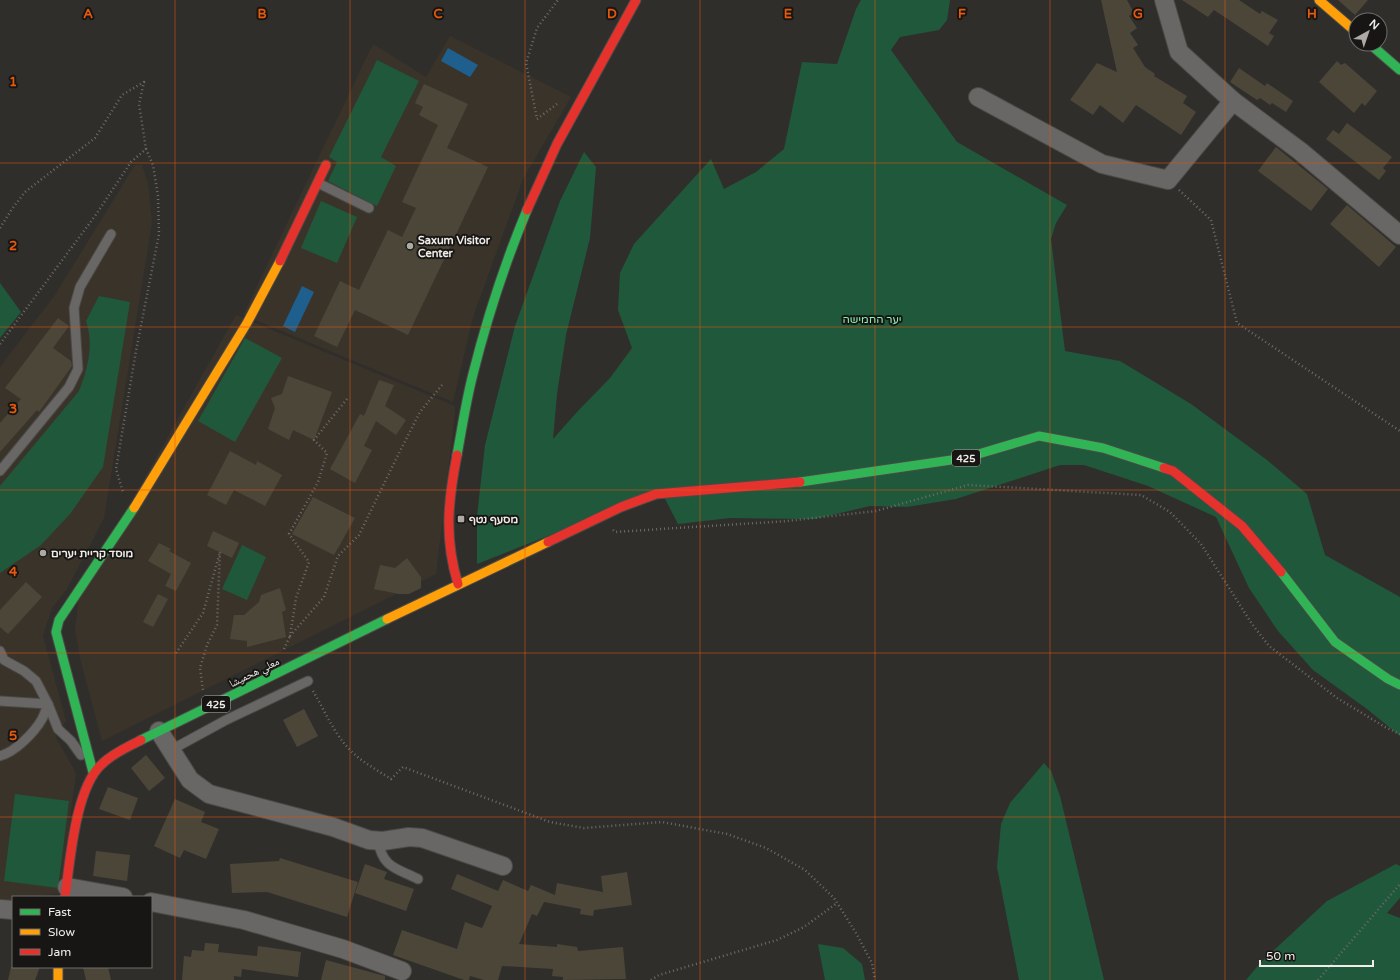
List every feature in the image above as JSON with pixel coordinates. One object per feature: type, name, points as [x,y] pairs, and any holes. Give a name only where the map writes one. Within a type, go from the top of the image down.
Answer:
[{"type":"main road","points":[[458,584],[449,544],[449,502],[464,415],[486,320],[499,282],[534,193],[595,74],[636,0]]},
{"type":"main road","points":[[1319,0],[1348,25]]},
{"type":"main road","points":[[1379,52],[1400,70]]},
{"type":"main road","points":[[93,772],[56,632],[59,620],[130,515],[247,323],[273,275],[326,165]]},
{"type":"main road","name":"425","points":[[458,584],[600,516],[656,494],[784,484],[965,458],[1038,436],[1104,448],[1173,470],[1242,526],[1295,589],[1335,642],[1388,679],[1400,685]]},
{"type":"main road","name":"معلي هحميشا","points":[[66,892],[82,799],[93,772],[100,764],[159,731],[458,584]]},
{"type":"main road","points":[[58,968],[58,980]]},
{"type":"street","points":[[1164,0],[1179,52],[1233,101],[1300,151],[1400,235]]},
{"type":"street","points":[[978,97],[1102,164],[1168,180],[1233,101]]},
{"type":"street","points":[[159,731],[190,780],[209,794],[333,827],[369,840],[378,841],[409,837],[422,838],[503,866]]},
{"type":"street","points":[[66,892],[112,896]]},
{"type":"street","points":[[152,902],[244,920],[344,949],[402,971]]},
{"type":"street","points":[[0,909],[12,910]]},
{"type":"lane","points":[[318,183],[369,208]]},
{"type":"lane","points":[[0,471],[68,387],[78,370],[74,308],[80,287],[111,234]]},
{"type":"lane","points":[[0,651],[4,660],[24,671],[36,681],[48,704],[58,729],[71,741],[93,772]]},
{"type":"lane","points":[[171,750],[226,720],[308,681]]},
{"type":"lane","points":[[0,701],[48,704]]},
{"type":"lane","points":[[0,756],[6,754],[25,740],[42,718],[48,704]]},
{"type":"lane","points":[[378,841],[380,850],[388,864],[418,880]]},
{"type":"path","points":[[558,0],[537,28],[526,63],[537,119],[560,101]]},
{"type":"path","points":[[0,228],[25,192],[95,138],[122,95],[144,82],[139,104],[146,149],[153,165],[158,196],[159,234],[136,351],[116,469],[130,515]]},
{"type":"path","points":[[0,344],[95,216],[131,162],[146,149]]},
{"type":"path","points":[[1168,180],[1211,220],[1237,322],[1400,431]]},
{"type":"path","points":[[347,399],[314,440],[327,453],[318,482],[289,534],[309,562],[296,598],[290,636],[324,597],[338,556],[359,535],[420,412],[442,385]]},
{"type":"path","points":[[600,516],[616,532],[788,521],[876,511],[968,485],[1141,495],[1170,512],[1201,544],[1252,624],[1269,646],[1337,698],[1385,727],[1400,734]]},
{"type":"path","points":[[176,654],[203,614],[220,552],[217,625],[207,645],[200,668],[205,709]]},
{"type":"path","points":[[308,681],[340,738],[351,751],[391,779],[403,767],[550,822],[584,828],[662,822],[727,834],[766,848],[805,870],[834,898],[856,933],[872,963],[875,980]]},
{"type":"path","points":[[1318,980],[1400,884]]},
{"type":"path","points":[[651,980],[660,975],[777,940],[804,927],[836,903]]},
{"type":"shaded area","points":[[450,36],[571,97],[523,179],[473,317],[453,402],[243,315],[373,44],[426,77]]},
{"type":"shaded area","name":"מוסד קריית יערים","points":[[135,165],[142,165],[148,183],[152,222],[104,518],[67,589],[52,608],[43,636],[66,721],[55,736],[76,773],[60,893],[40,896],[12,896],[12,900],[0,901],[0,367],[55,295]]},
{"type":"shaded area","points":[[236,315],[455,406],[436,574],[102,741],[80,658],[75,630],[79,595]]},
{"type":"green space","name":"יער החמישה","points":[[861,0],[950,0],[947,20],[939,30],[900,37],[891,50],[957,142],[1067,205],[1056,223],[1051,239],[1065,351],[1120,361],[1191,404],[1267,460],[1307,494],[1325,555],[1400,597],[1400,736],[1367,709],[1313,670],[1278,631],[1249,588],[1216,517],[1148,486],[1084,465],[1060,465],[956,499],[907,507],[870,506],[815,519],[730,518],[678,524],[661,491],[477,564],[477,516],[485,445],[515,326],[560,201],[584,152],[596,167],[590,238],[566,335],[557,394],[553,439],[610,378],[632,348],[618,310],[620,273],[634,244],[711,159],[724,189],[756,172],[784,149],[802,62],[837,64],[856,9]]},
{"type":"green space","points":[[377,60],[419,81],[381,157],[396,166],[377,206],[328,181],[337,162],[329,157]]},
{"type":"green space","points":[[321,201],[357,217],[337,263],[301,248]]},
{"type":"green space","points":[[0,283],[21,312],[0,338]]},
{"type":"green space","points":[[99,296],[130,302],[103,467],[70,514],[41,545],[0,573],[0,486],[79,391],[85,374],[90,348],[90,339],[86,321]]},
{"type":"green space","points":[[245,338],[282,358],[235,442],[198,421]]},
{"type":"green space","points":[[242,545],[266,557],[247,600],[222,589]]},
{"type":"green space","points":[[1044,763],[1051,771],[1060,796],[1104,980],[1019,980],[997,867],[1001,824],[1010,803]]},
{"type":"green space","points":[[15,794],[69,801],[58,888],[4,881]]},
{"type":"green space","points":[[1396,864],[1400,866],[1400,898],[1387,913],[1400,918],[1400,980],[1246,980],[1261,962],[1327,901]]},
{"type":"green space","points":[[818,944],[843,948],[862,964],[865,980],[825,980]]},
{"type":"water","points":[[448,48],[478,65],[470,77],[441,61]]},
{"type":"water","points":[[302,286],[314,292],[295,332],[283,326]]},
{"type":"building","points":[[1101,0],[1127,0],[1134,13],[1129,16],[1137,28],[1130,33],[1138,45],[1133,48],[1145,67],[1155,74],[1154,76],[1187,96],[1183,103],[1196,112],[1181,135],[1136,105],[1123,123],[1100,105],[1093,115],[1070,100],[1097,63],[1117,72]]},
{"type":"building","points":[[1182,0],[1239,0],[1260,14],[1262,11],[1278,20],[1269,33],[1274,36],[1268,46],[1214,10],[1208,17]]},
{"type":"building","points":[[1338,0],[1368,0],[1358,12],[1352,12]]},
{"type":"building","points":[[1337,61],[1341,65],[1345,63],[1377,91],[1365,106],[1362,103],[1354,113],[1319,82]]},
{"type":"building","points":[[1239,68],[1265,86],[1267,83],[1293,101],[1286,112],[1272,103],[1270,105],[1260,98],[1257,100],[1230,82]]},
{"type":"building","points":[[424,84],[468,104],[447,148],[488,167],[408,335],[355,310],[337,347],[314,336],[340,281],[359,290],[388,230],[402,237],[416,208],[402,202],[438,125],[419,115],[423,107],[415,103]]},
{"type":"building","points":[[1347,123],[1392,157],[1383,168],[1386,171],[1379,180],[1326,139],[1333,130],[1339,134]]},
{"type":"building","points":[[1276,147],[1328,189],[1311,211],[1258,171]]},
{"type":"building","points":[[1347,205],[1396,247],[1379,267],[1330,224]]},
{"type":"building","points":[[58,318],[69,326],[53,348],[71,361],[72,366],[39,412],[37,410],[0,452],[0,423],[21,399],[5,388]]},
{"type":"building","points":[[288,376],[332,392],[314,440],[293,430],[289,440],[268,429],[275,408],[271,398],[282,394]]},
{"type":"building","points":[[379,380],[394,385],[385,406],[406,420],[396,435],[376,421],[364,446],[372,450],[355,483],[330,469],[360,414],[364,416]]},
{"type":"building","points":[[230,451],[256,465],[257,461],[282,475],[265,506],[234,490],[226,505],[207,495]]},
{"type":"building","points":[[313,497],[355,518],[334,555],[292,534]]},
{"type":"building","points":[[213,531],[239,543],[232,558],[207,546]]},
{"type":"building","points":[[159,543],[171,549],[169,551],[191,563],[176,591],[165,586],[171,574],[148,561]]},
{"type":"building","points":[[407,558],[421,577],[421,588],[409,594],[399,594],[374,589],[380,565],[395,568]]},
{"type":"building","points":[[26,582],[42,597],[8,634],[0,627],[0,610]]},
{"type":"building","points":[[280,588],[286,610],[282,612],[286,637],[247,647],[247,641],[230,639],[234,615],[244,615],[259,602],[261,595]]},
{"type":"building","points":[[158,594],[168,599],[153,627],[143,622]]},
{"type":"building","points":[[304,709],[318,736],[297,747],[283,720]]},
{"type":"building","points":[[146,755],[165,778],[149,791],[131,768]]},
{"type":"building","points":[[108,787],[138,798],[130,820],[99,809]]},
{"type":"building","points":[[175,799],[205,812],[201,822],[219,829],[206,859],[184,850],[180,858],[154,846]]},
{"type":"building","points":[[96,851],[130,855],[127,881],[93,876]]},
{"type":"building","points":[[280,858],[358,882],[347,917],[267,892],[232,893],[230,864],[279,861]]},
{"type":"building","points":[[365,864],[387,872],[384,879],[414,889],[406,911],[355,893]]},
{"type":"building","points":[[627,872],[632,905],[594,910],[593,916],[580,914],[581,909],[544,902],[537,916],[532,914],[519,944],[557,947],[557,944],[577,947],[578,951],[623,947],[626,979],[563,980],[563,977],[552,976],[553,969],[502,966],[498,980],[484,980],[470,976],[469,980],[464,980],[393,955],[402,930],[457,949],[465,922],[482,928],[492,906],[451,889],[457,874],[498,891],[503,880],[528,891],[531,885],[555,895],[557,883],[603,892],[601,876]]},
{"type":"building","points":[[205,943],[219,944],[218,952],[257,956],[258,946],[301,952],[298,977],[242,969],[241,977],[234,976],[234,980],[182,980],[184,956],[191,957],[192,950],[204,951]]},
{"type":"building","points":[[326,960],[385,976],[385,980],[321,980]]},
{"type":"building","points":[[11,967],[40,968],[35,980],[8,980]]},
{"type":"building","points":[[83,968],[108,968],[111,980],[86,980]]},
{"type":"traffic: fast","points":[[1379,52],[1400,70]]},
{"type":"traffic: fast","points":[[457,455],[468,394],[484,332],[504,270],[527,210]]},
{"type":"traffic: fast","points":[[800,482],[965,458],[1039,436],[1103,448],[1164,468]]},
{"type":"traffic: fast","points":[[93,772],[56,632],[59,620],[134,508]]},
{"type":"traffic: fast","points":[[1281,572],[1335,642],[1388,679],[1400,685]]},
{"type":"traffic: fast","points":[[141,740],[387,619]]},
{"type":"traffic: slow","points":[[1319,0],[1348,25]]},
{"type":"traffic: slow","points":[[134,508],[247,323],[280,261]]},
{"type":"traffic: slow","points":[[387,619],[548,542]]},
{"type":"traffic: slow","points":[[58,968],[58,980]]},
{"type":"traffic: jam","points":[[527,210],[557,144],[636,0]]},
{"type":"traffic: jam","points":[[280,261],[326,165]]},
{"type":"traffic: jam","points":[[457,455],[451,488],[449,535],[458,584]]},
{"type":"traffic: jam","points":[[1164,468],[1173,471],[1242,526],[1281,572]]},
{"type":"traffic: jam","points":[[548,542],[621,507],[656,494],[800,482]]},
{"type":"traffic: jam","points":[[65,896],[75,826],[80,807],[93,775],[106,760],[121,750],[141,740]]},
{"type":"place","name":"Saxum Visitor Center","points":[[410,246]]},
{"type":"place","name":"מסעף נטף","points":[[461,519]]},
{"type":"place","name":"מוסד קריית יערים","points":[[43,553]]}]
